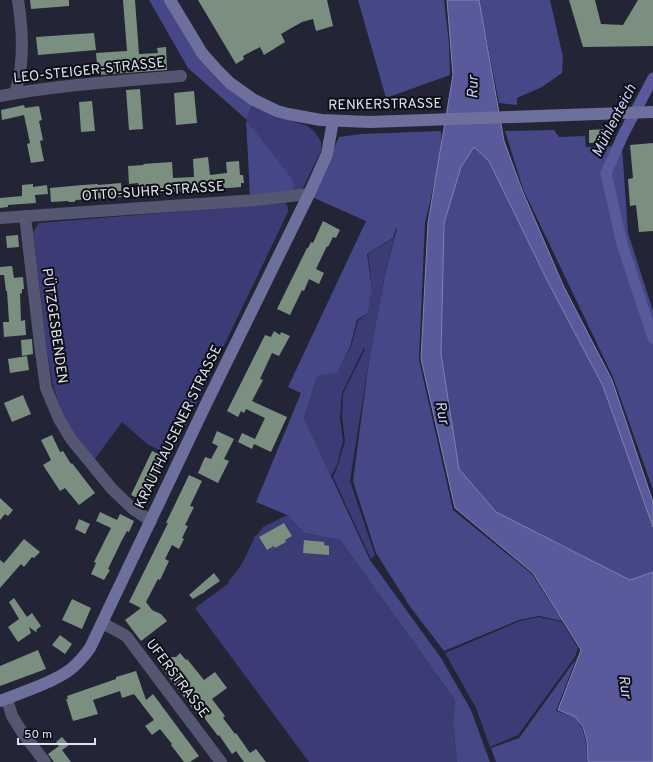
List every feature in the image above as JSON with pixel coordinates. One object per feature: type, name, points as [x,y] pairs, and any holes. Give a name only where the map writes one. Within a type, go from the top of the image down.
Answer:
[{"type":"street","points":[[15,93],[20,75],[21,62],[21,36],[18,0]]},
{"type":"street","name":"RENKERSTRASSE","points":[[170,0],[202,53],[216,70],[230,83],[254,100],[277,111],[299,117],[333,121],[370,122],[642,113]]},
{"type":"street","name":"LEO-STEIGER-STRASSE","points":[[0,96],[48,88],[181,76]]},
{"type":"street","name":"KRAUTHAUSENER STRASSE","points":[[3,700],[62,675],[86,653],[102,623],[327,154],[333,121]]},
{"type":"street","name":"OTTO-SUHR-STRASSE","points":[[0,218],[256,200],[308,194]]},
{"type":"street","name":"PÜTZGESBENDEN","points":[[25,216],[46,388],[59,419],[71,439],[112,489],[132,509],[151,521]]},
{"type":"street","name":"UFERSTRASSE","points":[[102,623],[127,637],[221,762]]},
{"type":"street","points":[[3,700],[22,732],[45,762]]},
{"type":"shaded area","points":[[149,0],[165,0],[186,38],[204,65],[220,82],[252,105],[246,120],[188,68]]},
{"type":"shaded area","points":[[358,0],[444,0],[449,44],[450,75],[386,98]]},
{"type":"shaded area","points":[[479,0],[550,0],[563,57],[562,73],[542,87],[517,98],[517,105],[499,103]]},
{"type":"shaded area","points":[[252,105],[287,120],[306,125],[315,132],[321,142],[321,151],[301,192],[293,193],[246,119]]},
{"type":"shaded area","points":[[246,120],[293,180],[293,193],[250,197]]},
{"type":"shaded area","points":[[554,130],[559,137],[585,136],[586,147],[622,146],[628,233],[653,311],[653,490],[613,377],[523,189],[505,131]]},
{"type":"shaded area","points":[[441,131],[442,150],[425,223],[419,360],[453,510],[532,574],[562,621],[539,616],[519,620],[444,651],[411,608],[376,553],[353,481],[369,360],[385,274],[397,228],[393,238],[367,254],[372,290],[368,313],[357,320],[350,347],[337,373],[317,376],[304,418],[370,560],[441,658],[471,710],[490,762],[457,762],[453,723],[455,700],[340,540],[304,533],[287,515],[256,502],[301,393],[288,387],[366,221],[312,197],[339,137],[361,134]]},
{"type":"shaded area","points":[[474,147],[489,161],[548,282],[603,386],[653,527],[653,572],[630,580],[496,512],[459,469],[441,354],[444,223],[461,167]]},
{"type":"shaded area","points":[[285,203],[288,207],[288,212],[171,456],[147,444],[122,422],[94,460],[73,435],[64,417],[53,386],[47,351],[33,232],[39,223]]},
{"type":"shaded area","points":[[394,238],[385,273],[369,360],[350,481],[375,555],[371,559],[333,477],[338,465],[345,441],[342,418],[343,394],[365,349],[364,348],[342,393],[340,418],[343,441],[337,465],[331,476],[304,418],[317,375],[337,372],[351,347],[358,321],[368,313],[372,290],[368,254]]},
{"type":"shaded area","points":[[287,515],[304,533],[340,540],[455,700],[453,723],[457,762],[309,762],[195,608],[229,583],[228,581],[241,566],[255,536],[263,527]]},
{"type":"shaded area","points":[[539,617],[562,622],[578,648],[575,657],[518,735],[490,747],[476,708],[445,653],[520,621]]},
{"type":"shaded area","points":[[576,659],[556,711],[574,716],[582,728],[586,742],[587,762],[496,762],[491,748],[519,738]]},
{"type":"water","name":"Rur","points":[[447,0],[479,0],[504,141],[522,190],[563,285],[612,380],[653,502],[653,527],[603,386],[548,282],[489,161],[474,147],[461,167],[444,223],[441,354],[459,469],[496,512],[630,580],[653,572],[653,762],[588,762],[587,741],[583,727],[574,716],[558,710],[581,650],[533,573],[455,508],[421,359],[428,223],[453,75]]},
{"type":"building","points":[[30,0],[69,0],[69,6],[31,9]]},
{"type":"building","points":[[123,0],[135,0],[139,54],[158,53],[157,48],[166,47],[167,70],[98,75],[96,53],[127,51]]},
{"type":"building","points":[[198,0],[327,0],[333,26],[316,31],[313,19],[302,22],[281,34],[285,42],[264,55],[260,47],[243,56],[244,59],[236,64]]},
{"type":"building","points":[[569,0],[595,0],[601,24],[623,25],[638,0],[653,0],[653,46],[583,47]]},
{"type":"building","points":[[94,33],[96,50],[38,55],[36,37]]},
{"type":"building","points":[[140,89],[143,129],[129,130],[126,90]]},
{"type":"building","points":[[194,91],[197,123],[176,125],[174,93]]},
{"type":"building","points":[[92,101],[95,131],[81,132],[79,102]]},
{"type":"building","points":[[24,105],[25,108],[39,106],[42,120],[39,121],[43,140],[40,141],[44,161],[31,163],[27,144],[30,143],[24,115],[2,120],[1,110]]},
{"type":"building","points":[[608,129],[609,142],[589,143],[589,130]]},
{"type":"building","points":[[653,143],[653,231],[639,232],[636,205],[630,206],[628,179],[633,178],[630,145]]},
{"type":"building","points":[[208,157],[210,175],[227,173],[226,162],[239,161],[240,175],[243,175],[244,183],[241,183],[241,187],[139,195],[138,183],[129,184],[128,166],[172,162],[173,178],[194,177],[193,159]]},
{"type":"building","points":[[121,183],[122,197],[76,200],[74,202],[51,202],[50,188]]},
{"type":"building","points":[[33,184],[33,187],[47,185],[48,194],[35,195],[36,203],[8,205],[8,207],[0,208],[0,198],[22,196],[22,185]]},
{"type":"building","points":[[323,221],[340,230],[336,238],[333,237],[328,247],[327,246],[316,269],[324,273],[319,284],[309,279],[290,315],[277,309],[307,248],[311,242],[313,243]]},
{"type":"building","points":[[18,235],[19,247],[7,248],[6,236]]},
{"type":"building","points":[[12,266],[14,278],[23,277],[24,289],[22,289],[22,293],[20,294],[21,321],[25,320],[26,335],[4,337],[3,322],[9,322],[7,291],[4,275],[0,275],[0,267]]},
{"type":"building","points":[[274,331],[280,335],[281,332],[290,336],[279,356],[272,353],[260,379],[263,380],[252,401],[287,417],[271,452],[254,444],[252,449],[238,442],[242,433],[255,439],[265,418],[246,409],[244,413],[241,411],[238,417],[227,411],[265,335],[271,337]]},
{"type":"building","points":[[32,339],[33,354],[22,356],[21,340]]},
{"type":"building","points":[[27,356],[29,370],[10,373],[8,359]]},
{"type":"building","points":[[23,395],[31,414],[12,422],[4,403]]},
{"type":"building","points":[[217,431],[234,439],[224,459],[229,461],[218,483],[198,473],[205,457],[211,459],[218,446],[212,443]]},
{"type":"building","points":[[52,435],[60,452],[63,451],[71,464],[72,463],[95,493],[79,505],[65,488],[60,491],[43,465],[51,460],[41,440]]},
{"type":"building","points":[[152,451],[165,457],[144,501],[131,495]]},
{"type":"building","points":[[189,475],[202,481],[190,506],[194,507],[185,525],[188,526],[182,538],[184,539],[179,549],[172,545],[165,559],[169,561],[160,580],[158,579],[146,602],[152,610],[161,614],[167,621],[141,641],[125,620],[141,608],[129,602],[168,523],[166,523]]},
{"type":"building","points":[[0,498],[13,510],[8,516],[5,514],[0,520]]},
{"type":"building","points":[[100,512],[117,520],[120,514],[134,521],[129,532],[127,531],[122,540],[108,569],[110,570],[104,580],[91,574],[96,563],[94,562],[111,528],[96,521]]},
{"type":"building","points":[[79,519],[90,524],[85,534],[75,529]]},
{"type":"building","points":[[284,523],[292,536],[285,540],[286,542],[275,548],[274,546],[267,550],[259,537]]},
{"type":"building","points":[[24,539],[40,552],[34,558],[32,557],[24,567],[21,564],[0,588],[0,560],[4,563]]},
{"type":"building","points":[[304,540],[324,542],[324,545],[329,546],[329,555],[303,553]]},
{"type":"building","points":[[214,573],[220,581],[193,599],[189,595]]},
{"type":"building","points":[[14,598],[27,617],[32,613],[41,626],[36,630],[36,632],[29,627],[31,633],[18,642],[8,627],[19,619],[9,602]]},
{"type":"building","points":[[72,599],[91,608],[82,629],[62,620]]},
{"type":"building","points":[[60,635],[72,644],[65,654],[52,645]]},
{"type":"building","points":[[38,650],[46,669],[0,686],[0,666]]},
{"type":"building","points":[[165,651],[169,657],[176,657],[180,653],[186,660],[187,659],[204,680],[215,672],[227,688],[212,699],[225,716],[223,718],[250,753],[256,749],[266,762],[244,762],[236,751],[232,754],[219,735],[218,736],[199,711],[196,713],[155,659]]},
{"type":"building","points":[[136,671],[146,700],[153,694],[199,756],[190,762],[184,762],[160,729],[152,735],[145,726],[154,720],[134,694],[122,698],[120,691],[93,700],[98,714],[73,721],[66,699],[68,699],[67,696]]},
{"type":"building","points":[[62,737],[69,745],[62,750],[56,742]]},
{"type":"building","points":[[59,746],[71,762],[54,762],[48,754]]},
{"type":"waterway","name":"Mühlenteich","points":[[653,78],[623,135],[606,173],[622,244],[653,338]]}]
